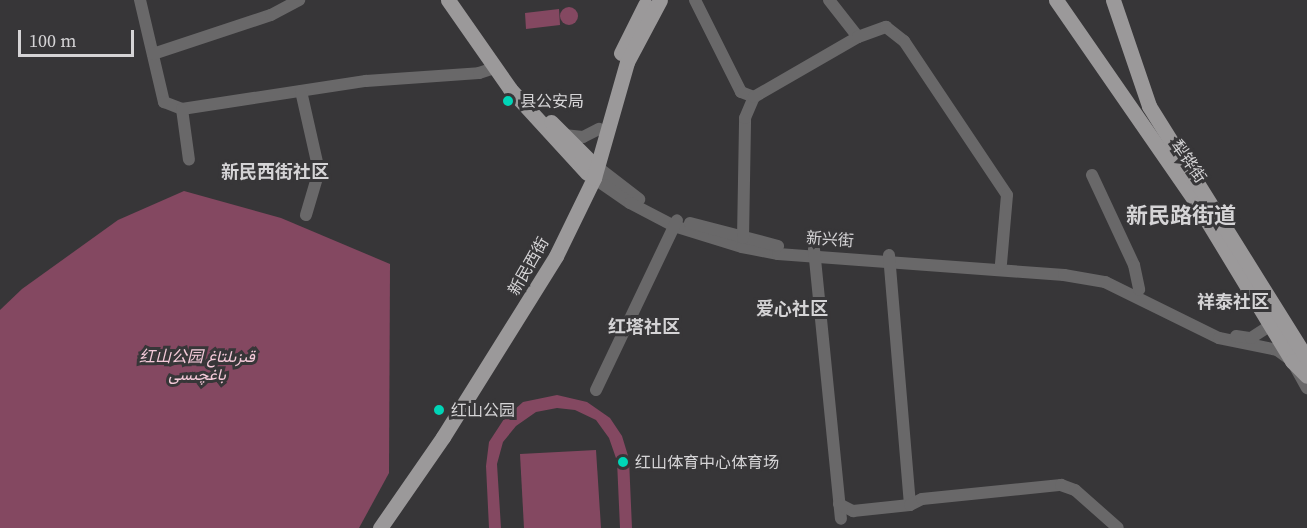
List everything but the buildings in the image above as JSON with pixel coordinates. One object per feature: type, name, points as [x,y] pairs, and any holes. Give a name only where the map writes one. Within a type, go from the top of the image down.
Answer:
[{"type":"main road","name":"新兴街","points":[[448,0],[494,68],[567,155],[592,170]]},
{"type":"main road","name":"新兴街","points":[[459,0],[503,64],[592,170]]},
{"type":"main road","name":"新民西街","points":[[372,528],[436,435],[534,279],[592,170],[599,129],[617,62],[648,0]]},
{"type":"main road","name":"新民西街","points":[[380,528],[535,291],[592,170],[627,62],[660,0]]},
{"type":"main road","name":"犁铧街","points":[[1056,0],[1276,322],[1302,348],[1299,360]]},
{"type":"main road","name":"犁铧街","points":[[1113,0],[1149,106],[1307,376]]},
{"type":"street","points":[[140,0],[164,102],[182,109],[366,81],[479,73],[494,68]]},
{"type":"street","points":[[153,54],[271,15],[299,0]]},
{"type":"street","points":[[695,0],[741,92],[754,97]]},
{"type":"street","points":[[828,0],[858,37]]},
{"type":"street","points":[[743,238],[745,118],[754,97],[858,37],[886,27],[904,41],[1006,195],[1001,264]]},
{"type":"street","points":[[301,91],[319,171],[306,215]]},
{"type":"street","points":[[182,109],[189,160]]},
{"type":"street","points":[[564,135],[583,137],[599,129]]},
{"type":"street","name":"新兴街","points":[[592,170],[630,203],[742,247],[1001,264],[1106,275],[1238,336],[1251,338],[1276,322]]},
{"type":"street","points":[[1092,175],[1134,265],[1139,289]]},
{"type":"street","points":[[597,390],[676,223]]},
{"type":"street","name":"新兴街","points":[[676,223],[814,253]]},
{"type":"street","points":[[814,253],[841,519]]},
{"type":"street","points":[[889,258],[910,505]]},
{"type":"street","name":"新兴街","points":[[889,258],[1105,282],[1219,338],[1277,350],[1299,360]]},
{"type":"street","points":[[1299,360],[1307,388]]},
{"type":"street","points":[[839,504],[853,511],[910,505],[922,499],[1061,485],[1076,490],[1118,528]]},
{"type":"green space","points":[[565,7],[573,7],[578,12],[576,23],[565,25],[560,20],[560,12]]},
{"type":"green space","points":[[559,9],[560,25],[526,29],[525,13]]},
{"type":"green space","name":"红山公园 قىزىلتاغ باغچىسى","points":[[184,191],[281,218],[390,264],[389,473],[359,528],[0,528],[0,310],[22,289],[118,220]]},
{"type":"green space","name":"红山体育中心体育场","points":[[557,395],[587,402],[610,418],[622,436],[629,459],[632,528],[620,528],[617,461],[609,438],[596,420],[575,410],[557,408],[536,412],[516,426],[503,442],[497,464],[501,528],[489,528],[486,466],[489,442],[504,419],[523,402]]},
{"type":"green space","points":[[596,450],[601,528],[524,528],[520,454]]},
{"type":"place","name":"县公安局","points":[[508,101]]},
{"type":"place","name":"红山公园","points":[[439,410]]},
{"type":"place","name":"红山体育中心体育场","points":[[623,462]]},
{"type":"district","name":"新民西街社区","points":[[275,172]]},
{"type":"district","name":"新民路街道","points":[[1181,216]]},
{"type":"district","name":"祥泰社区","points":[[1233,302]]},
{"type":"district","name":"爱心社区","points":[[792,309]]},
{"type":"district","name":"红塔社区","points":[[644,327]]}]
